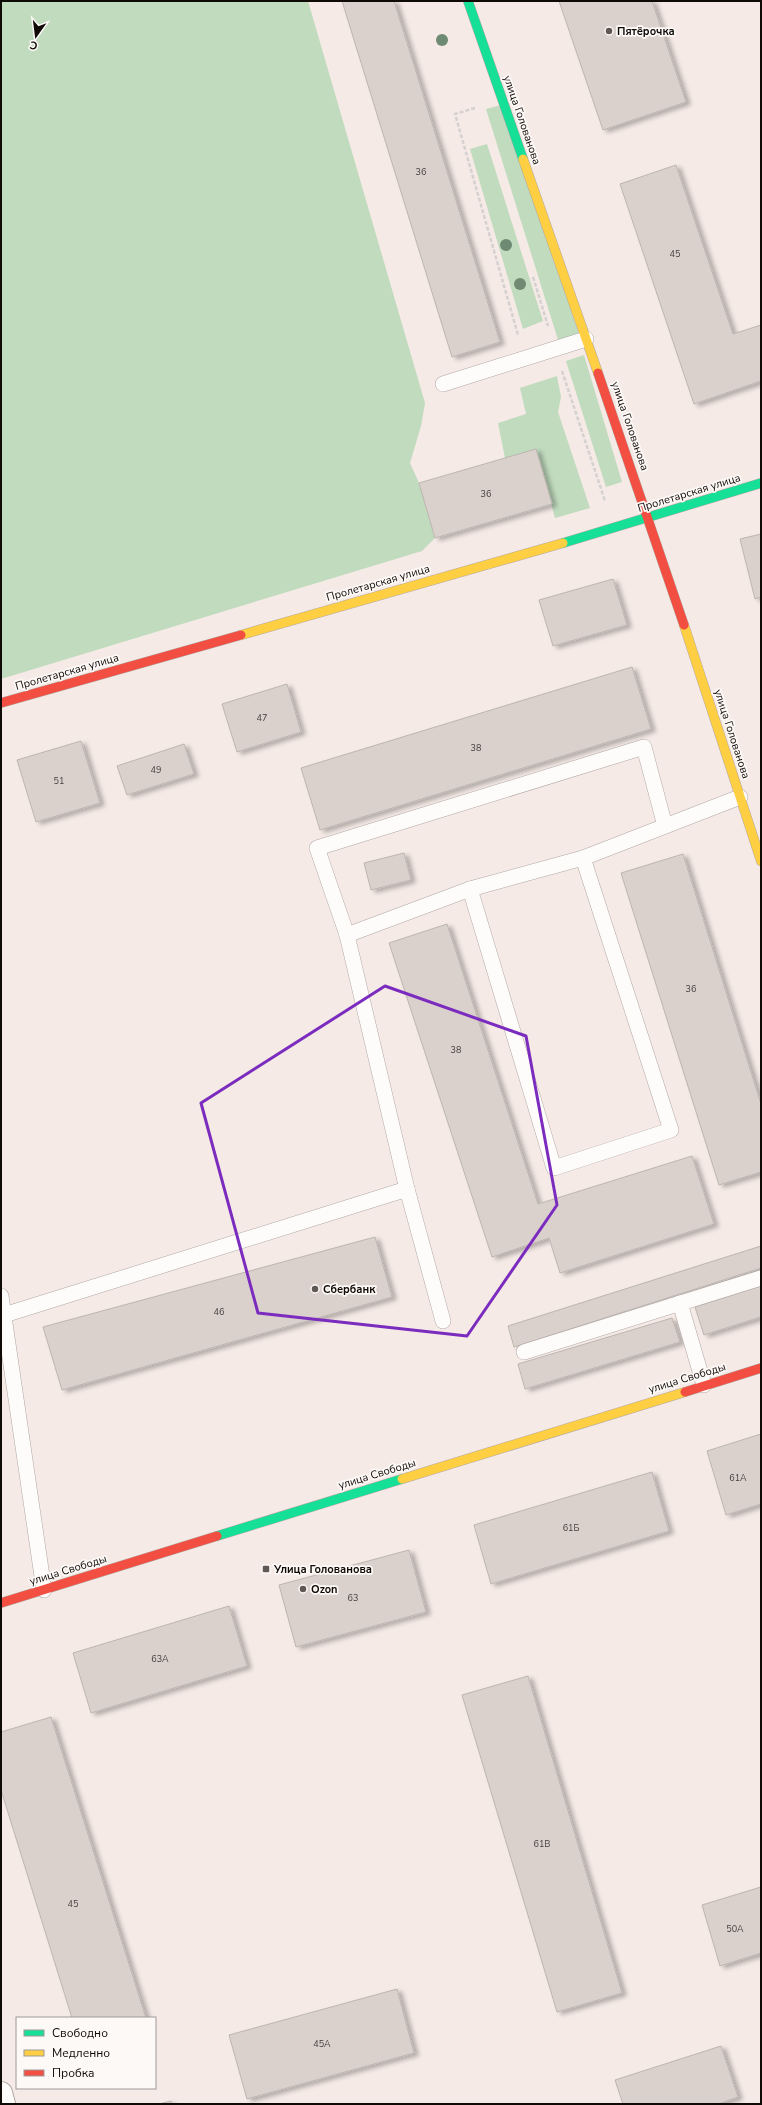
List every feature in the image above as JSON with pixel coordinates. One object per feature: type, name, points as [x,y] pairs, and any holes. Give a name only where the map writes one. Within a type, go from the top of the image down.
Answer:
[{"type":"street","name":"улица Голованова","points":[[468,1],[650,518],[761,861]]},
{"type":"street","name":"Пролетарская улица","points":[[1,703],[650,518],[761,483]]},
{"type":"street","name":"улица Свободы","points":[[1,1603],[761,1368]]},
{"type":"street","points":[[1,2093],[4,2104]]},
{"type":"lane","points":[[443,384],[586,338]]},
{"type":"lane","points":[[443,1321],[407,1189],[347,935],[317,848],[644,747],[665,826]]},
{"type":"lane","points":[[347,935],[470,889],[583,858],[740,797]]},
{"type":"lane","points":[[470,889],[554,1168],[671,1130],[583,858]]},
{"type":"lane","points":[[4,1315],[407,1189]]},
{"type":"lane","points":[[524,1352],[680,1302],[761,1278]]},
{"type":"lane","points":[[1,1296],[44,1590]]},
{"type":"lane","points":[[680,1302],[704,1385]]},
{"type":"path","points":[[503,101],[455,114],[525,358]]},
{"type":"highlighted area","points":[[385,986],[526,1036],[557,1205],[467,1336],[258,1313],[201,1103]]},
{"type":"green space","points":[[1,1],[308,1],[425,403],[421,426],[410,463],[419,483],[435,538],[422,551],[1,679]]},
{"type":"green space","points":[[501,105],[580,337],[559,343],[486,109]]},
{"type":"green space","points":[[487,144],[543,321],[523,329],[470,149]]},
{"type":"green space","points":[[584,355],[622,482],[606,487],[566,361]]},
{"type":"green space","points":[[557,376],[561,397],[558,412],[590,508],[555,518],[536,449],[505,458],[498,423],[526,414],[520,388]]},
{"type":"building","points":[[342,1],[394,1],[500,342],[452,357]]},
{"type":"building","points":[[559,1],[652,1],[686,102],[603,130]]},
{"type":"building","points":[[676,165],[733,334],[761,325],[761,381],[694,404],[620,184]]},
{"type":"building","points":[[536,449],[552,504],[435,538],[419,483]]},
{"type":"building","points":[[761,534],[761,597],[755,599],[740,539]]},
{"type":"building","points":[[613,579],[627,625],[553,646],[539,600]]},
{"type":"building","points":[[632,667],[651,729],[320,830],[301,768]]},
{"type":"building","points":[[287,684],[301,732],[237,752],[222,704]]},
{"type":"building","points":[[81,741],[100,803],[36,822],[17,760]]},
{"type":"building","points":[[184,744],[194,774],[127,795],[117,766]]},
{"type":"building","points":[[404,853],[411,880],[371,890],[364,863]]},
{"type":"building","points":[[683,854],[761,1104],[761,1172],[719,1185],[621,873]]},
{"type":"building","points":[[447,924],[538,1204],[692,1156],[714,1224],[560,1273],[549,1238],[492,1257],[389,943]]},
{"type":"building","points":[[375,1237],[392,1297],[62,1390],[43,1327]]},
{"type":"building","points":[[761,1246],[761,1268],[514,1347],[508,1326]]},
{"type":"building","points":[[761,1286],[761,1317],[704,1335],[695,1307]]},
{"type":"building","points":[[672,1318],[680,1342],[525,1389],[518,1364]]},
{"type":"building","points":[[761,1434],[761,1504],[726,1515],[707,1451]]},
{"type":"building","points":[[652,1472],[669,1531],[491,1584],[474,1525]]},
{"type":"building","points":[[409,1550],[426,1612],[296,1647],[279,1585]]},
{"type":"building","points":[[229,1606],[247,1666],[91,1713],[73,1653]]},
{"type":"building","points":[[528,1676],[622,1993],[557,2012],[462,1695]]},
{"type":"building","points":[[51,1717],[146,2017],[72,2017],[1,1790],[1,1732]]},
{"type":"building","points":[[761,1887],[761,1953],[720,1966],[702,1905]]},
{"type":"building","points":[[397,1989],[414,2053],[247,2099],[229,2035]]},
{"type":"building","points":[[721,2046],[738,2097],[718,2104],[623,2104],[615,2080]]},
{"type":"building","points":[[171,2101],[172,2104],[159,2104]]},
{"type":"traffic: fast","points":[[468,1],[523,159]]},
{"type":"traffic: fast","points":[[563,543],[761,483]]},
{"type":"traffic: fast","points":[[217,1536],[402,1479]]},
{"type":"traffic: slow","points":[[523,159],[598,373]]},
{"type":"traffic: slow","points":[[241,635],[563,543]]},
{"type":"traffic: slow","points":[[684,625],[761,861]]},
{"type":"traffic: slow","points":[[402,1479],[685,1392]]},
{"type":"traffic: jam","points":[[598,373],[684,625]]},
{"type":"traffic: jam","points":[[1,703],[241,635]]},
{"type":"traffic: jam","points":[[685,1392],[761,1368]]},
{"type":"traffic: jam","points":[[1,1603],[217,1536]]},
{"type":"place","name":"Пятёрочка","points":[[609,31]]},
{"type":"place","name":"Сбербанк","points":[[315,1289]]},
{"type":"place","name":"Улица Голованова","points":[[266,1569]]},
{"type":"place","name":"Ozon","points":[[303,1589]]}]
